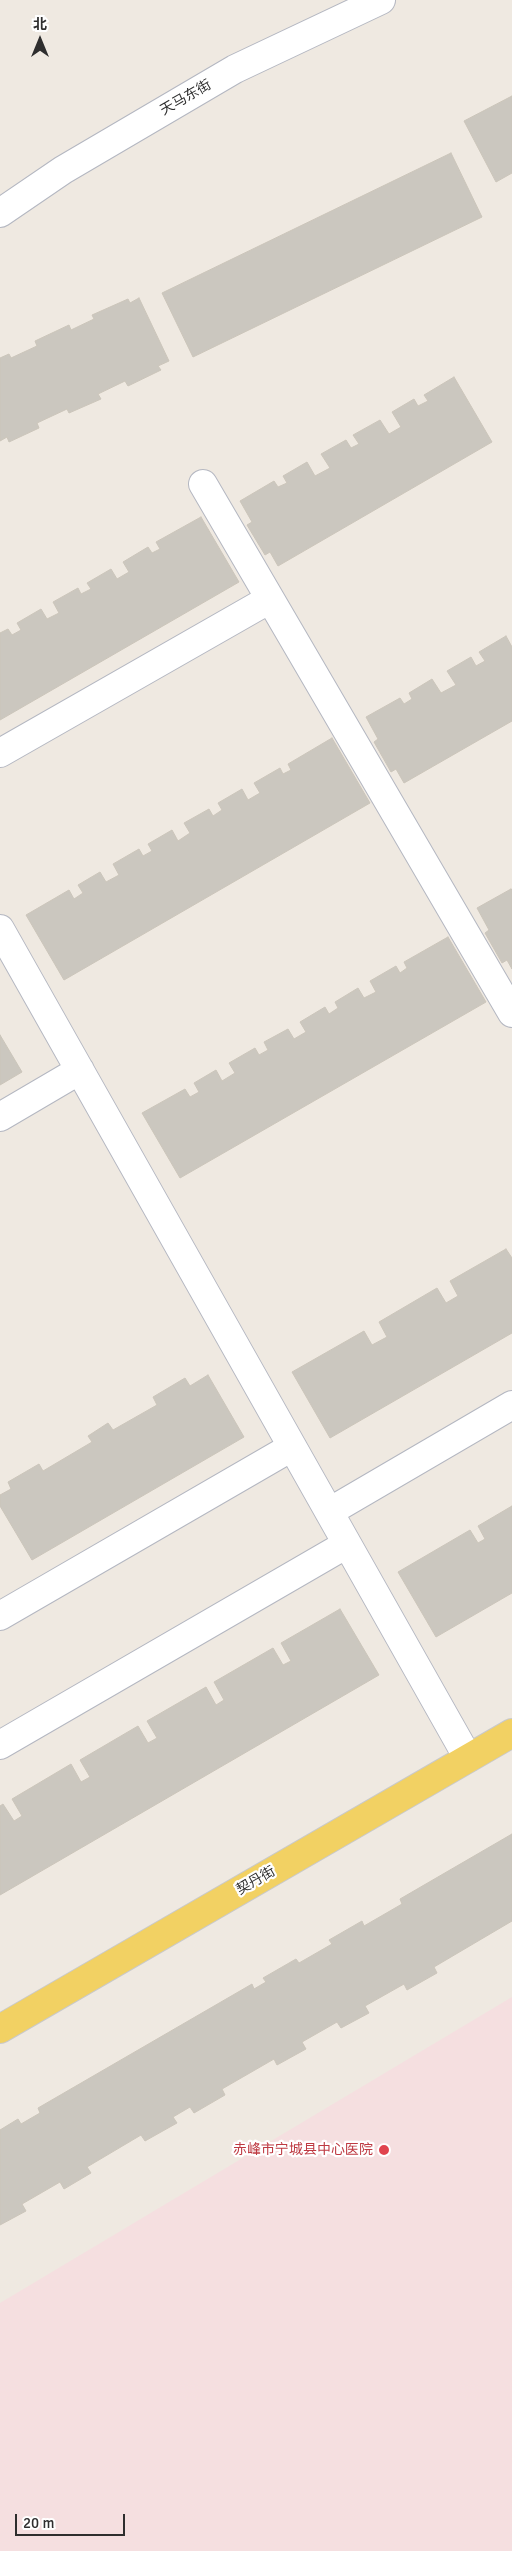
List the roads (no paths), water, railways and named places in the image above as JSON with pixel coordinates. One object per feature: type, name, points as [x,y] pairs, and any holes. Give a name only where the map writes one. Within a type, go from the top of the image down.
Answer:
[{"type":"main road","name":"契丹街","points":[[0,2029],[512,1733]]},
{"type":"street","name":"天马东街","points":[[0,213],[64,170],[234,70],[381,0]]},
{"type":"street","points":[[203,484],[512,1014]]},
{"type":"street","points":[[0,753],[270,599]]},
{"type":"street","points":[[0,929],[468,1758]]},
{"type":"street","points":[[0,1116],[80,1070]]},
{"type":"street","points":[[330,1512],[512,1405]]},
{"type":"street","points":[[0,1616],[292,1447]]},
{"type":"street","points":[[0,1745],[347,1544]]},
{"type":"place","name":"赤峰市宁城县中心医院","points":[[384,2150]]}]
